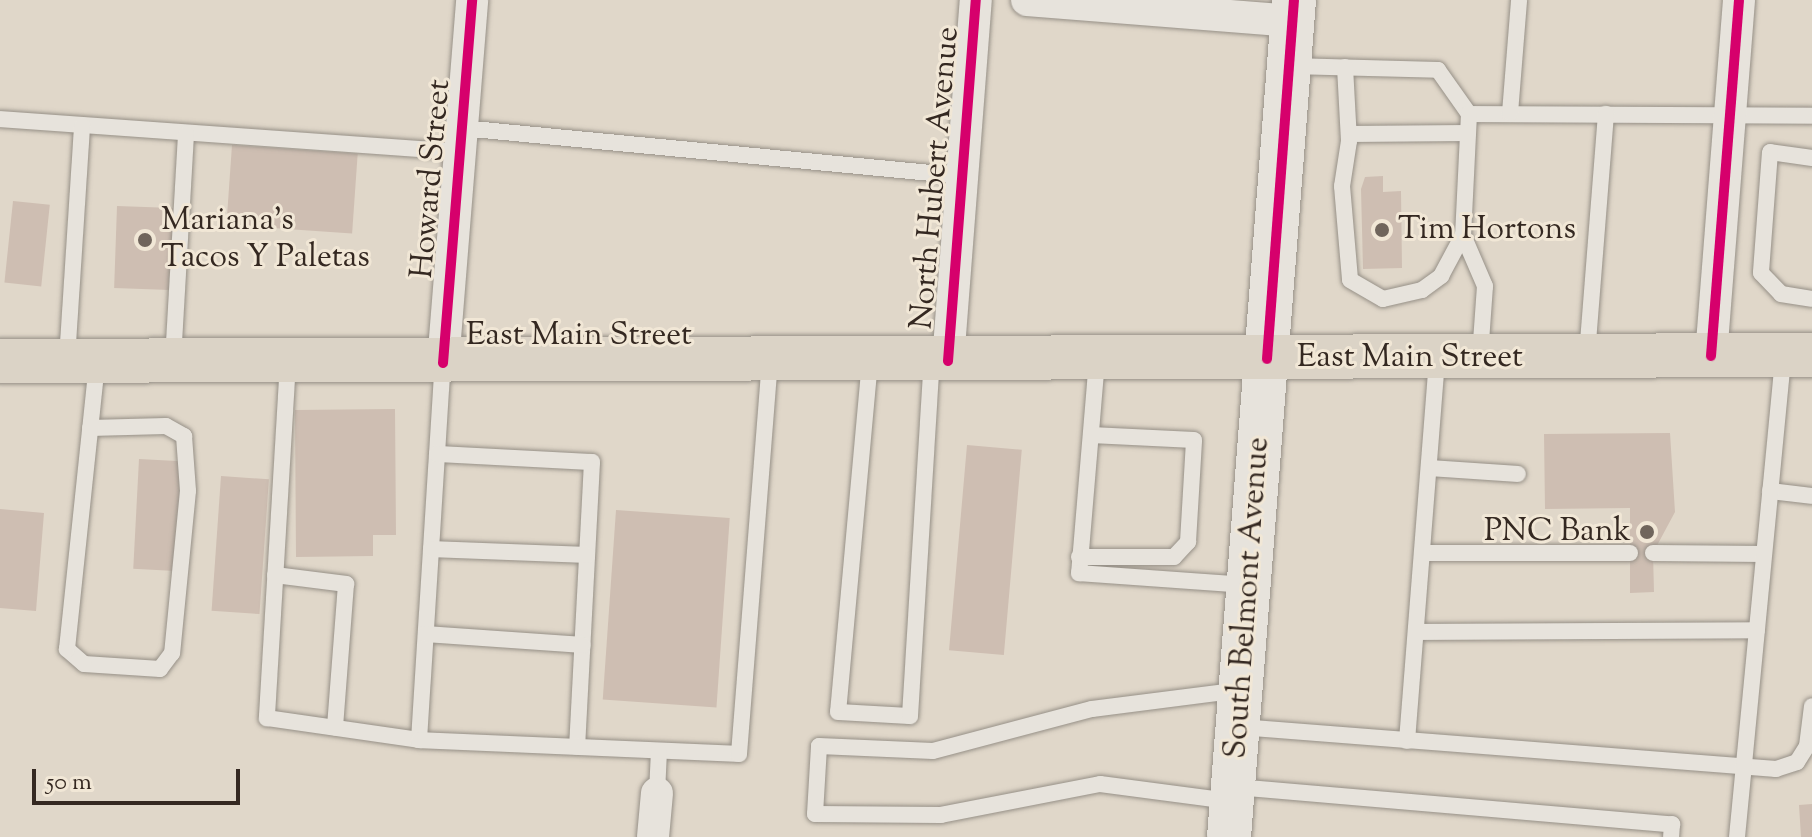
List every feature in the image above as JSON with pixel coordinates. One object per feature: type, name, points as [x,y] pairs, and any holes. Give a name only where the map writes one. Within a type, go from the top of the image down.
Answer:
[{"type":"main road","name":"South Belmont Avenue","points":[[1231,808],[1293,11]]},
{"type":"main road","name":"East Main Street","points":[[0,361],[443,363],[1798,356]]},
{"type":"street","name":"Howard Street","points":[[443,363],[472,0]]},
{"type":"street","name":"North Hubert Avenue","points":[[940,361],[962,176],[976,0]]},
{"type":"street","points":[[1027,0],[1293,11]]},
{"type":"street","points":[[1711,356],[1739,0]]},
{"type":"street","points":[[653,837],[657,793]]},
{"type":"lane","points":[[1510,113],[1519,0]]},
{"type":"lane","points":[[1289,66],[1345,67],[1438,70],[1469,114],[1463,235],[1441,276],[1422,290],[1383,299],[1361,291],[1345,258],[1349,134],[1345,67]]},
{"type":"lane","points":[[1469,114],[1812,116]]},
{"type":"lane","points":[[1586,357],[1606,114]]},
{"type":"lane","points":[[0,119],[186,134],[461,140],[962,176]]},
{"type":"lane","points":[[82,125],[82,362],[90,428],[67,649],[84,664],[160,669],[172,653],[185,520],[184,436],[166,426],[90,428]]},
{"type":"lane","points":[[1349,134],[1468,133]]},
{"type":"lane","points":[[172,362],[186,134]]},
{"type":"lane","points":[[1812,158],[1770,152],[1761,273],[1781,294],[1812,299]]},
{"type":"lane","points":[[1463,235],[1485,286],[1480,357]]},
{"type":"lane","points":[[1737,837],[1770,491],[1798,356]]},
{"type":"lane","points":[[1407,741],[1437,358]]},
{"type":"lane","points":[[1097,360],[1079,557],[1085,578],[1249,585]]},
{"type":"lane","points":[[288,362],[267,718],[419,740],[739,754],[770,361]]},
{"type":"lane","points":[[870,361],[838,712],[910,716],[940,361]]},
{"type":"lane","points":[[419,740],[443,363]]},
{"type":"lane","points":[[1079,557],[1181,552],[1194,440],[1091,435]]},
{"type":"lane","points":[[437,454],[592,462],[577,747]]},
{"type":"lane","points":[[1430,468],[1518,474]]},
{"type":"lane","points":[[1770,491],[1812,496]]},
{"type":"lane","points":[[431,549],[587,555]]},
{"type":"lane","points":[[1423,553],[1630,553]]},
{"type":"lane","points":[[1653,553],[1764,554]]},
{"type":"lane","points":[[275,575],[346,584],[335,728]]},
{"type":"lane","points":[[1416,632],[1757,630]]},
{"type":"lane","points":[[426,634],[583,645]]},
{"type":"lane","points":[[1671,837],[1672,824],[1231,808],[1100,784],[941,815],[815,814],[819,746],[933,751],[1092,709],[1240,709],[1407,741],[1743,768],[1797,762],[1807,746],[1812,706]]},
{"type":"lane","points":[[657,793],[659,751]]},
{"type":"building","points":[[232,145],[358,154],[352,234],[226,225]]},
{"type":"building","name":"Tim Hortons","points":[[1383,176],[1383,192],[1401,191],[1402,268],[1363,269],[1361,189],[1365,177]]},
{"type":"building","points":[[13,201],[50,205],[41,286],[4,283]]},
{"type":"building","points":[[117,206],[173,208],[170,290],[114,288]]},
{"type":"building","points":[[395,409],[396,535],[373,535],[373,556],[296,557],[295,410]]},
{"type":"building","name":"PNC Bank","points":[[1670,433],[1675,512],[1653,553],[1654,592],[1630,593],[1630,508],[1545,509],[1544,434]]},
{"type":"building","points":[[967,445],[1022,450],[1004,655],[949,650]]},
{"type":"building","points":[[139,459],[181,461],[175,571],[133,569]]},
{"type":"building","points":[[221,476],[269,479],[259,614],[212,611]]},
{"type":"building","points":[[0,509],[44,513],[36,611],[0,608]]},
{"type":"building","points":[[616,510],[730,518],[716,707],[603,700]]},
{"type":"building","points":[[1812,804],[1812,837],[1801,837],[1799,805]]},
{"type":"cycle path","points":[[443,363],[472,0]]},
{"type":"cycle path","points":[[948,361],[976,0]]},
{"type":"cycle path","points":[[1267,359],[1294,0]]},
{"type":"cycle path","points":[[1711,356],[1739,0]]},
{"type":"place","name":"Tim Hortons","points":[[1382,230]]},
{"type":"place","name":"Mariana's Tacos Y Paletas","points":[[145,240]]},
{"type":"place","name":"PNC Bank","points":[[1647,532]]}]
